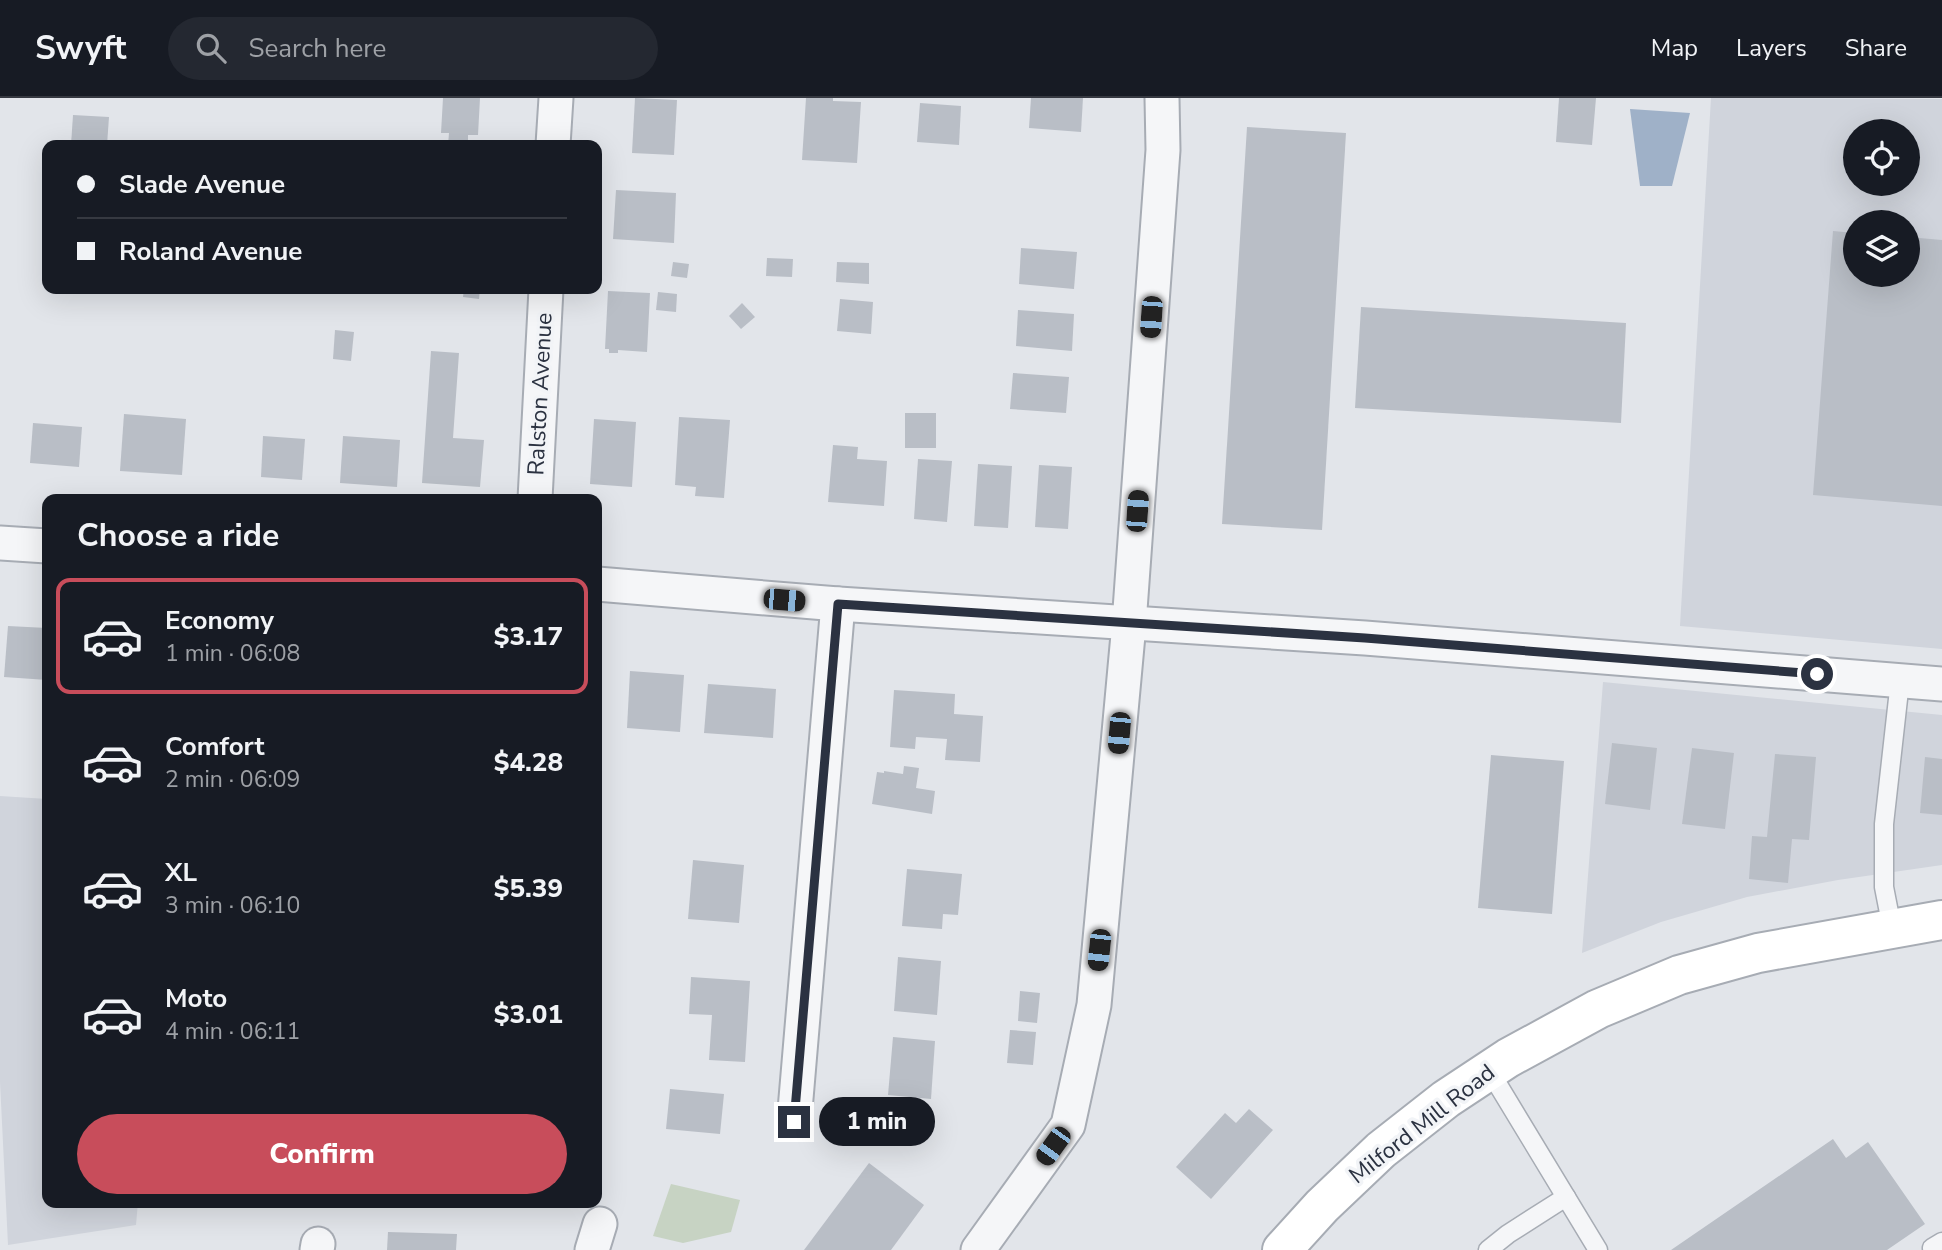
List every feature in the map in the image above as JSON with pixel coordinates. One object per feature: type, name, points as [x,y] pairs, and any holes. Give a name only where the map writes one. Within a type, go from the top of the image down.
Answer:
[{"type":"main road","name":"Milford Mill Road","points":[[1282,1250],[1322,1206],[1381,1150],[1446,1099],[1508,1058],[1598,1009],[1679,975],[1758,953],[1942,920]]},
{"type":"street","points":[[553,140],[556,98]]},
{"type":"street","points":[[978,1250],[1068,1125],[1094,1005],[1129,624],[1163,150],[1162,98]]},
{"type":"street","name":"Ralston Avenue","points":[[535,494],[546,294]]},
{"type":"street","points":[[0,543],[42,546]]},
{"type":"street","points":[[602,584],[838,604],[1391,640],[1942,684]]},
{"type":"street","points":[[794,1122],[838,604]]},
{"type":"lane","points":[[1892,928],[1884,887],[1884,824],[1900,681]]},
{"type":"lane","points":[[1489,1070],[1598,1250]]},
{"type":"lane","points":[[1488,1250],[1566,1197]]},
{"type":"shaded area","points":[[1711,98],[1942,99],[1942,649],[1680,626]]},
{"type":"shaded area","points":[[1603,682],[1942,715],[1942,865],[1747,897],[1661,922],[1582,953]]},
{"type":"shaded area","points":[[0,796],[42,799],[42,1208],[137,1208],[136,1225],[8,1245],[0,1082]]},
{"type":"green space","points":[[671,1184],[740,1200],[731,1232],[683,1243],[653,1236]]},
{"type":"water","points":[[1630,109],[1690,113],[1672,186],[1640,186]]},
{"type":"building","points":[[443,98],[480,98],[478,135],[468,135],[468,140],[448,140],[449,133],[441,133]]},
{"type":"building","points":[[635,98],[677,100],[674,155],[632,153]]},
{"type":"building","points":[[806,98],[861,102],[857,163],[802,160]]},
{"type":"building","points":[[1031,98],[1083,98],[1081,132],[1029,128]]},
{"type":"building","points":[[1559,98],[1596,98],[1592,145],[1556,142]]},
{"type":"building","points":[[920,103],[961,106],[959,145],[917,142]]},
{"type":"building","points":[[73,115],[109,117],[107,140],[71,140]]},
{"type":"building","points":[[1247,127],[1346,133],[1322,530],[1222,524]]},
{"type":"building","points":[[616,190],[676,193],[674,243],[613,239]]},
{"type":"building","points":[[1833,231],[1843,232],[1843,287],[1920,287],[1920,238],[1942,240],[1942,506],[1813,495]]},
{"type":"building","points":[[1021,248],[1077,252],[1074,289],[1019,284]]},
{"type":"building","points":[[767,258],[793,259],[792,277],[766,276]]},
{"type":"building","points":[[673,262],[689,264],[687,278],[671,276]]},
{"type":"building","points":[[837,262],[869,263],[869,284],[836,282]]},
{"type":"building","points":[[608,291],[650,293],[647,352],[618,350],[618,353],[609,353],[609,349],[605,349]]},
{"type":"building","points":[[658,292],[677,294],[676,312],[656,310]]},
{"type":"building","points":[[463,294],[480,294],[479,299],[463,297]]},
{"type":"building","points":[[840,299],[873,302],[871,334],[837,331]]},
{"type":"building","points":[[742,303],[755,317],[741,329],[729,316]]},
{"type":"building","points":[[1361,307],[1626,323],[1621,423],[1355,408]]},
{"type":"building","points":[[1018,310],[1074,314],[1072,351],[1016,346]]},
{"type":"building","points":[[335,330],[354,332],[351,361],[333,359]]},
{"type":"building","points":[[431,351],[459,353],[453,438],[484,440],[480,487],[422,483]]},
{"type":"building","points":[[1013,373],[1069,377],[1066,413],[1010,409]]},
{"type":"building","points":[[905,413],[936,413],[936,448],[905,448]]},
{"type":"building","points":[[124,414],[186,419],[182,475],[120,471]]},
{"type":"building","points":[[679,417],[730,420],[724,498],[695,496],[696,487],[675,485]]},
{"type":"building","points":[[594,419],[636,422],[632,487],[590,484]]},
{"type":"building","points":[[33,423],[82,427],[79,467],[30,463]]},
{"type":"building","points":[[263,436],[305,439],[302,480],[261,477]]},
{"type":"building","points":[[343,436],[400,440],[397,487],[340,483]]},
{"type":"building","points":[[833,445],[858,447],[857,459],[887,461],[884,506],[828,502]]},
{"type":"building","points":[[918,459],[952,461],[947,522],[914,519]]},
{"type":"building","points":[[978,464],[1012,466],[1008,528],[974,526]]},
{"type":"building","points":[[1039,465],[1072,467],[1068,529],[1035,527]]},
{"type":"building","points":[[8,626],[42,628],[42,680],[4,677]]},
{"type":"building","points":[[630,671],[684,675],[680,732],[627,728]]},
{"type":"building","points":[[708,684],[776,689],[773,738],[704,733]]},
{"type":"building","points":[[894,690],[955,694],[954,714],[983,716],[980,762],[945,760],[947,739],[916,737],[915,749],[890,747]]},
{"type":"building","points":[[1612,743],[1657,748],[1650,810],[1605,804]]},
{"type":"building","points":[[1692,748],[1734,753],[1725,829],[1682,824]]},
{"type":"building","points":[[1775,754],[1816,757],[1809,840],[1792,839],[1788,883],[1749,879],[1752,836],[1767,837]]},
{"type":"building","points":[[1491,755],[1564,761],[1552,914],[1478,908]]},
{"type":"building","points":[[1925,757],[1942,759],[1942,815],[1920,813]]},
{"type":"building","points":[[904,766],[919,768],[916,788],[935,791],[932,814],[872,804],[877,772],[903,774]]},
{"type":"building","points":[[693,860],[744,865],[739,923],[688,919]]},
{"type":"building","points":[[907,869],[962,874],[958,915],[943,914],[942,929],[902,926]]},
{"type":"building","points":[[898,957],[941,961],[937,1015],[894,1011]]},
{"type":"building","points":[[691,977],[750,981],[745,1062],[709,1060],[712,1015],[689,1014]]},
{"type":"building","points":[[1020,991],[1040,993],[1037,1023],[1018,1021]]},
{"type":"building","points":[[1010,1030],[1036,1032],[1033,1065],[1007,1063]]},
{"type":"building","points":[[893,1037],[935,1041],[931,1099],[888,1095]]},
{"type":"building","points":[[670,1089],[724,1094],[720,1134],[666,1129]]},
{"type":"building","points":[[1249,1109],[1273,1130],[1211,1199],[1176,1167],[1225,1113],[1236,1123]]},
{"type":"building","points":[[1833,1139],[1846,1158],[1868,1142],[1925,1224],[1887,1250],[1671,1250]]},
{"type":"building","points":[[869,1163],[924,1205],[891,1250],[804,1250]]},
{"type":"building","points":[[388,1232],[457,1234],[456,1250],[387,1250]]},
{"type":"route","points":[[794,1122],[838,604],[1365,638],[1817,674]]}]
